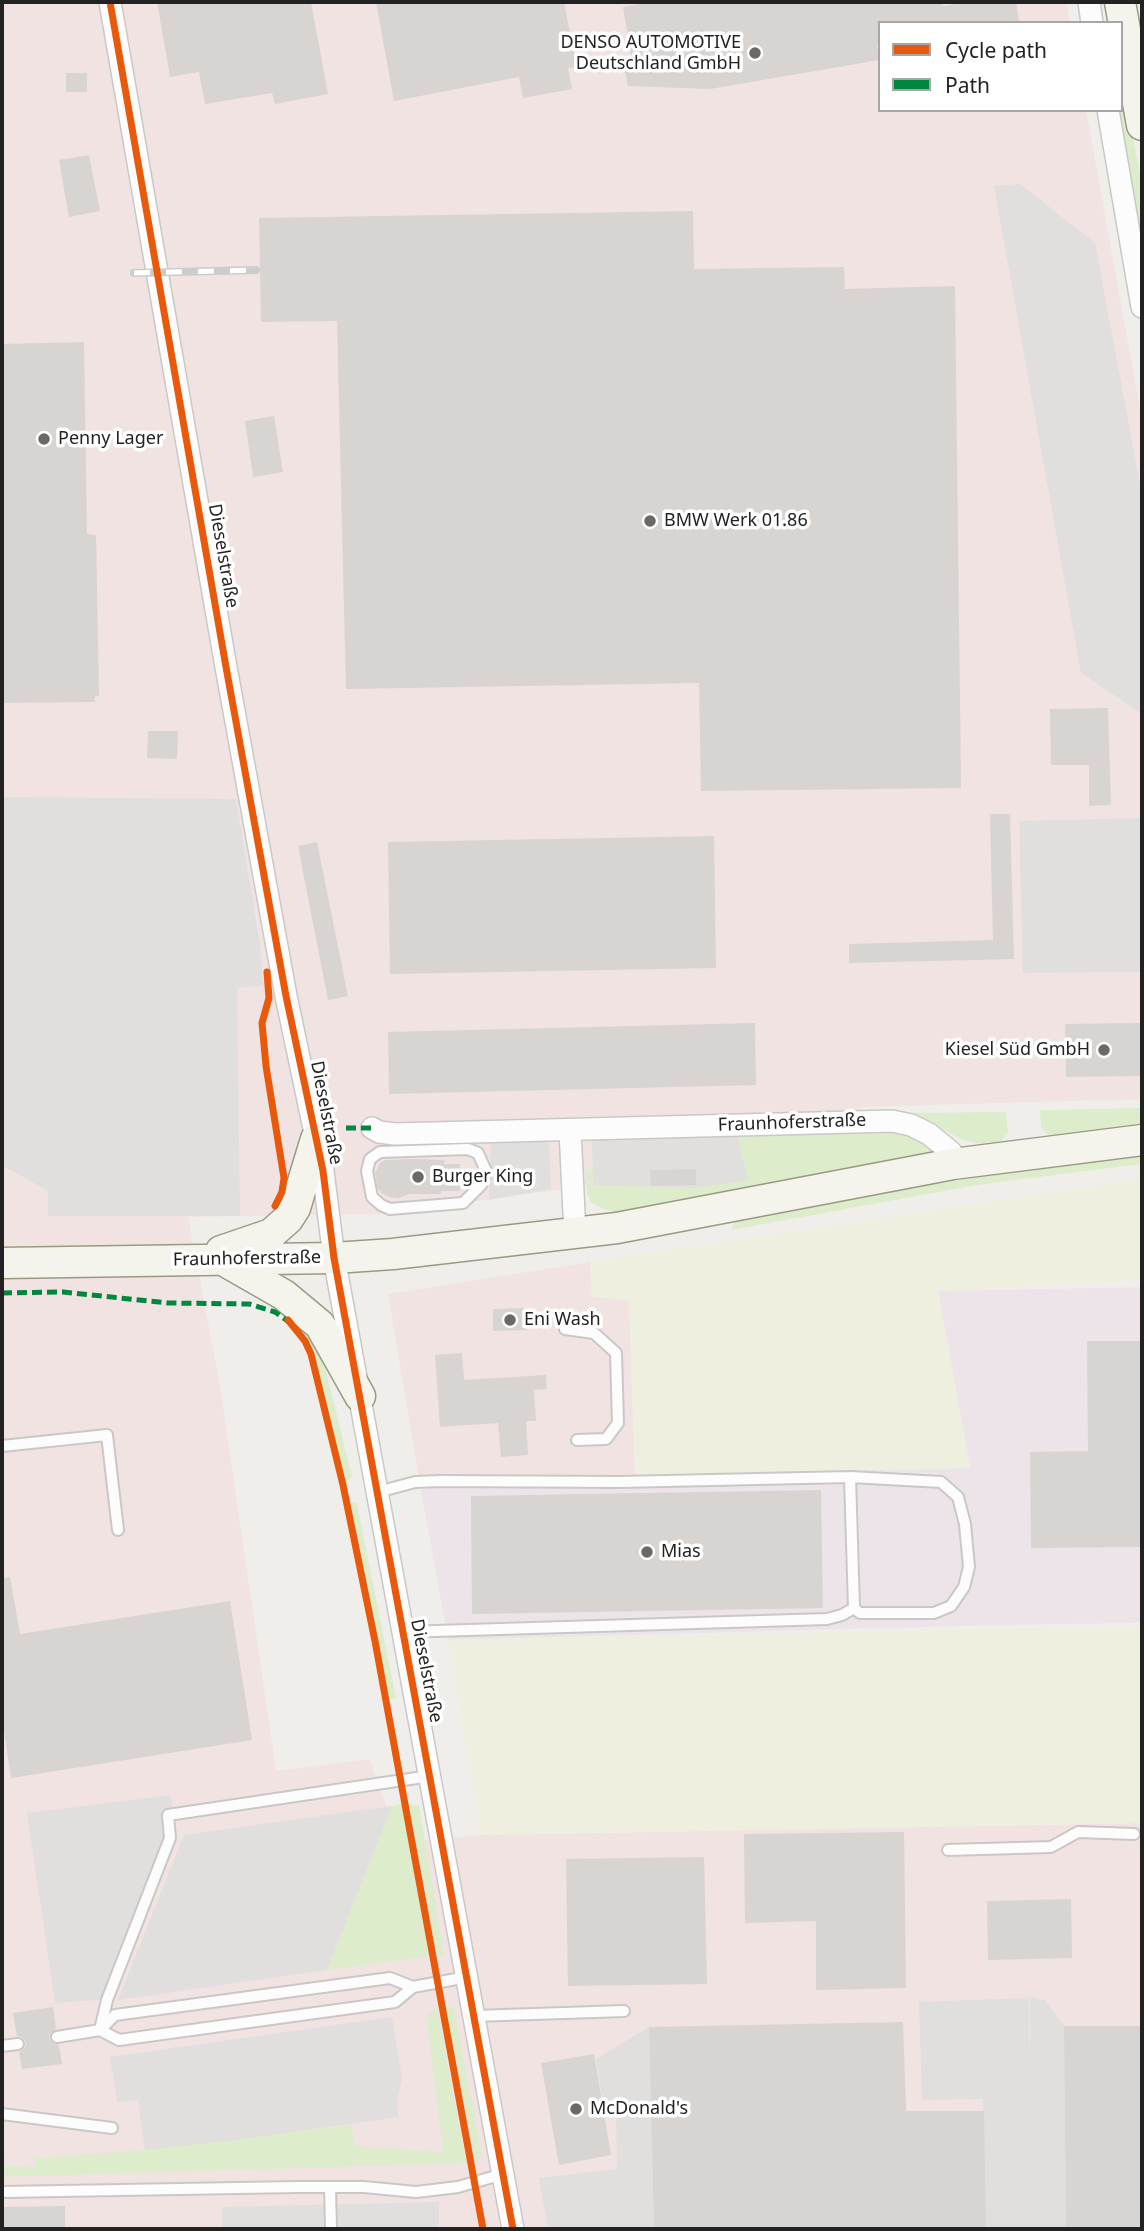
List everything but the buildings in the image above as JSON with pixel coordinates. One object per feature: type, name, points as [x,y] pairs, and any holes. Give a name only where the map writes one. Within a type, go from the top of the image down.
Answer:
[{"type":"main road","points":[[1120,2],[1142,125]]},
{"type":"main road","points":[[188,1260],[239,1247],[271,1234],[288,1219],[295,1208],[316,1139]]},
{"type":"main road","name":"Fraunhoferstraße","points":[[2,1263],[334,1258],[575,1234],[953,1164],[1142,1140]]},
{"type":"main road","points":[[223,1260],[284,1295],[320,1325],[360,1396]]},
{"type":"street","name":"Dieselstraße","points":[[110,2],[286,996],[316,1139],[334,1258],[513,2229]]},
{"type":"street","points":[[1089,2],[1092,21]]},
{"type":"street","points":[[1108,112],[1142,307]]},
{"type":"street","name":"Fraunhoferstraße","points":[[372,1128],[379,1132],[395,1134],[892,1121],[911,1125],[929,1134],[951,1152],[953,1164]]},
{"type":"street","points":[[570,1130],[575,1234]]},
{"type":"lane","points":[[468,1149],[478,1153],[486,1171],[481,1185],[463,1203],[390,1209],[372,1196],[367,1171],[370,1159],[380,1152],[468,1149]]},
{"type":"lane","points":[[565,1329],[594,1334],[615,1353],[618,1423],[606,1438],[576,1440]]},
{"type":"lane","points":[[2,1446],[107,1435],[118,1530]]},
{"type":"lane","points":[[378,1492],[415,1482],[619,1482],[850,1477],[941,1482],[958,1497],[965,1524],[970,1567],[964,1587],[951,1606],[934,1613],[860,1613],[854,1608],[850,1477]]},
{"type":"lane","points":[[402,1632],[827,1619],[854,1608]]},
{"type":"lane","points":[[100,2030],[107,2000],[170,1838],[169,1815],[430,1776]]},
{"type":"lane","points":[[948,1850],[1051,1847],[1078,1832],[1134,1834]]},
{"type":"lane","points":[[100,2030],[119,2040],[395,2002],[413,1987],[467,1977]]},
{"type":"lane","points":[[57,2037],[100,2030],[115,2015],[143,2011],[390,1978],[413,1987]]},
{"type":"lane","points":[[474,2016],[624,2011]]},
{"type":"lane","points":[[2,2046],[18,2043]]},
{"type":"lane","points":[[2,2114],[112,2128]]},
{"type":"lane","points":[[2,2192],[330,2187],[416,2192],[443,2190],[503,2174]]},
{"type":"lane","points":[[330,2187],[331,2229]]},
{"type":"shaded area","points":[[2,2],[1066,2],[1070,21],[878,21],[878,112],[1086,112],[1142,420],[1142,1099],[862,1107],[840,1161],[695,1188],[593,1185],[383,1214],[188,1217],[220,1386],[276,1771],[369,1759],[400,1842],[482,1835],[1142,1823],[1142,2229],[2,2229]]},
{"type":"shaded area","points":[[1020,184],[1095,243],[1142,495],[1142,714],[1081,673],[994,186]]},
{"type":"shaded area","points":[[2,797],[236,799],[260,944],[263,985],[237,988],[240,1216],[48,1216],[48,1191],[2,1165]]},
{"type":"shaded area","points":[[1142,818],[1142,972],[1023,973],[1019,821]]},
{"type":"shaded area","points":[[736,1132],[748,1180],[695,1188],[593,1185],[592,1137]]},
{"type":"shaded area","points":[[549,1141],[551,1189],[489,1200],[491,1142]]},
{"type":"shaded area","points":[[590,1262],[592,1296],[629,1301],[635,1475],[419,1479],[388,1294]]},
{"type":"shaded area","points":[[1142,1287],[1142,1623],[448,1640],[419,1479],[970,1468],[938,1291]]},
{"type":"shaded area","points":[[171,1795],[176,1838],[111,1999],[55,2003],[27,1813]]},
{"type":"shaded area","points":[[392,1806],[327,1970],[118,2000],[184,1835]]},
{"type":"shaded area","points":[[1030,1997],[1045,2000],[1064,2026],[1066,2229],[986,2229],[983,2099],[922,2100],[919,2002],[1029,1998],[1030,2082]]},
{"type":"shaded area","points":[[392,2017],[402,2078],[397,2103],[399,2117],[145,2150],[138,2100],[117,2102],[110,2057]]},
{"type":"shaded area","points":[[649,2027],[654,2229],[548,2229],[539,2178],[617,2169],[616,2112],[604,2112],[596,2059]]},
{"type":"shaded area","points":[[439,2202],[439,2229],[222,2229],[222,2207]]},
{"type":"green space","points":[[1123,83],[1142,186],[1142,254],[1118,112],[1123,112]]},
{"type":"green space","points":[[1142,1108],[1142,1127],[1051,1137],[1041,1128],[1040,1110]]},
{"type":"green space","points":[[1006,1112],[1008,1133],[1000,1143],[982,1144],[963,1140],[917,1116],[898,1113]]},
{"type":"green space","points":[[736,1132],[797,1135],[895,1133],[915,1138],[931,1150],[930,1153],[617,1212],[592,1203],[587,1195],[586,1170],[593,1170],[594,1185],[747,1180]]},
{"type":"green space","points":[[1142,1157],[1142,1164],[977,1185],[731,1230],[735,1221],[900,1190],[984,1176]]},
{"type":"green space","points":[[1142,1179],[1142,1280],[938,1291],[970,1468],[635,1475],[629,1301],[592,1296],[590,1262]]},
{"type":"green space","points":[[301,1319],[319,1347],[325,1367],[352,1477],[345,1482],[314,1349],[298,1323]]},
{"type":"green space","points":[[349,1501],[357,1504],[396,1698],[389,1699]]},
{"type":"green space","points":[[1142,1626],[1142,1823],[482,1835],[448,1640]]},
{"type":"green space","points":[[402,1804],[429,1956],[327,1970],[392,1806]]},
{"type":"green space","points":[[409,1804],[419,1806],[444,1954],[438,1959]]},
{"type":"green space","points":[[445,2005],[454,2008],[482,2156],[476,2161]]},
{"type":"green space","points":[[437,2008],[466,2163],[2,2177],[2,2157],[5,2157],[4,2166],[35,2167],[36,2158],[145,2150],[351,2125],[355,2146],[443,2152],[427,2022],[428,2015]]},
{"type":"railway","points":[[134,273],[256,270]]},
{"type":"marked path","points":[[346,1128],[372,1128]]},
{"type":"marked path","points":[[2,1293],[63,1292],[168,1303],[249,1304],[275,1312],[292,1324]]},
{"type":"cycle path","points":[[110,2],[226,667],[286,996],[323,1171],[334,1258],[513,2229]]},
{"type":"cycle path","points":[[267,972],[269,998],[262,1023],[284,1178],[282,1192],[275,1206]]},
{"type":"cycle path","points":[[288,1320],[305,1341],[311,1354],[343,1485],[375,1641],[483,2229]]},
{"type":"place","name":"DENSO AUTOMOTIVE Deutschland GmbH","points":[[755,53]]},
{"type":"place","name":"Penny Lager","points":[[44,439]]},
{"type":"place","name":"BMW Werk 01.86","points":[[650,521]]},
{"type":"place","name":"Kiesel Süd GmbH","points":[[1104,1050]]},
{"type":"place","name":"Burger King","points":[[418,1177]]},
{"type":"place","name":"Eni Wash","points":[[510,1320]]},
{"type":"place","name":"Mias","points":[[647,1552]]},
{"type":"place","name":"McDonald's","points":[[576,2109]]}]
